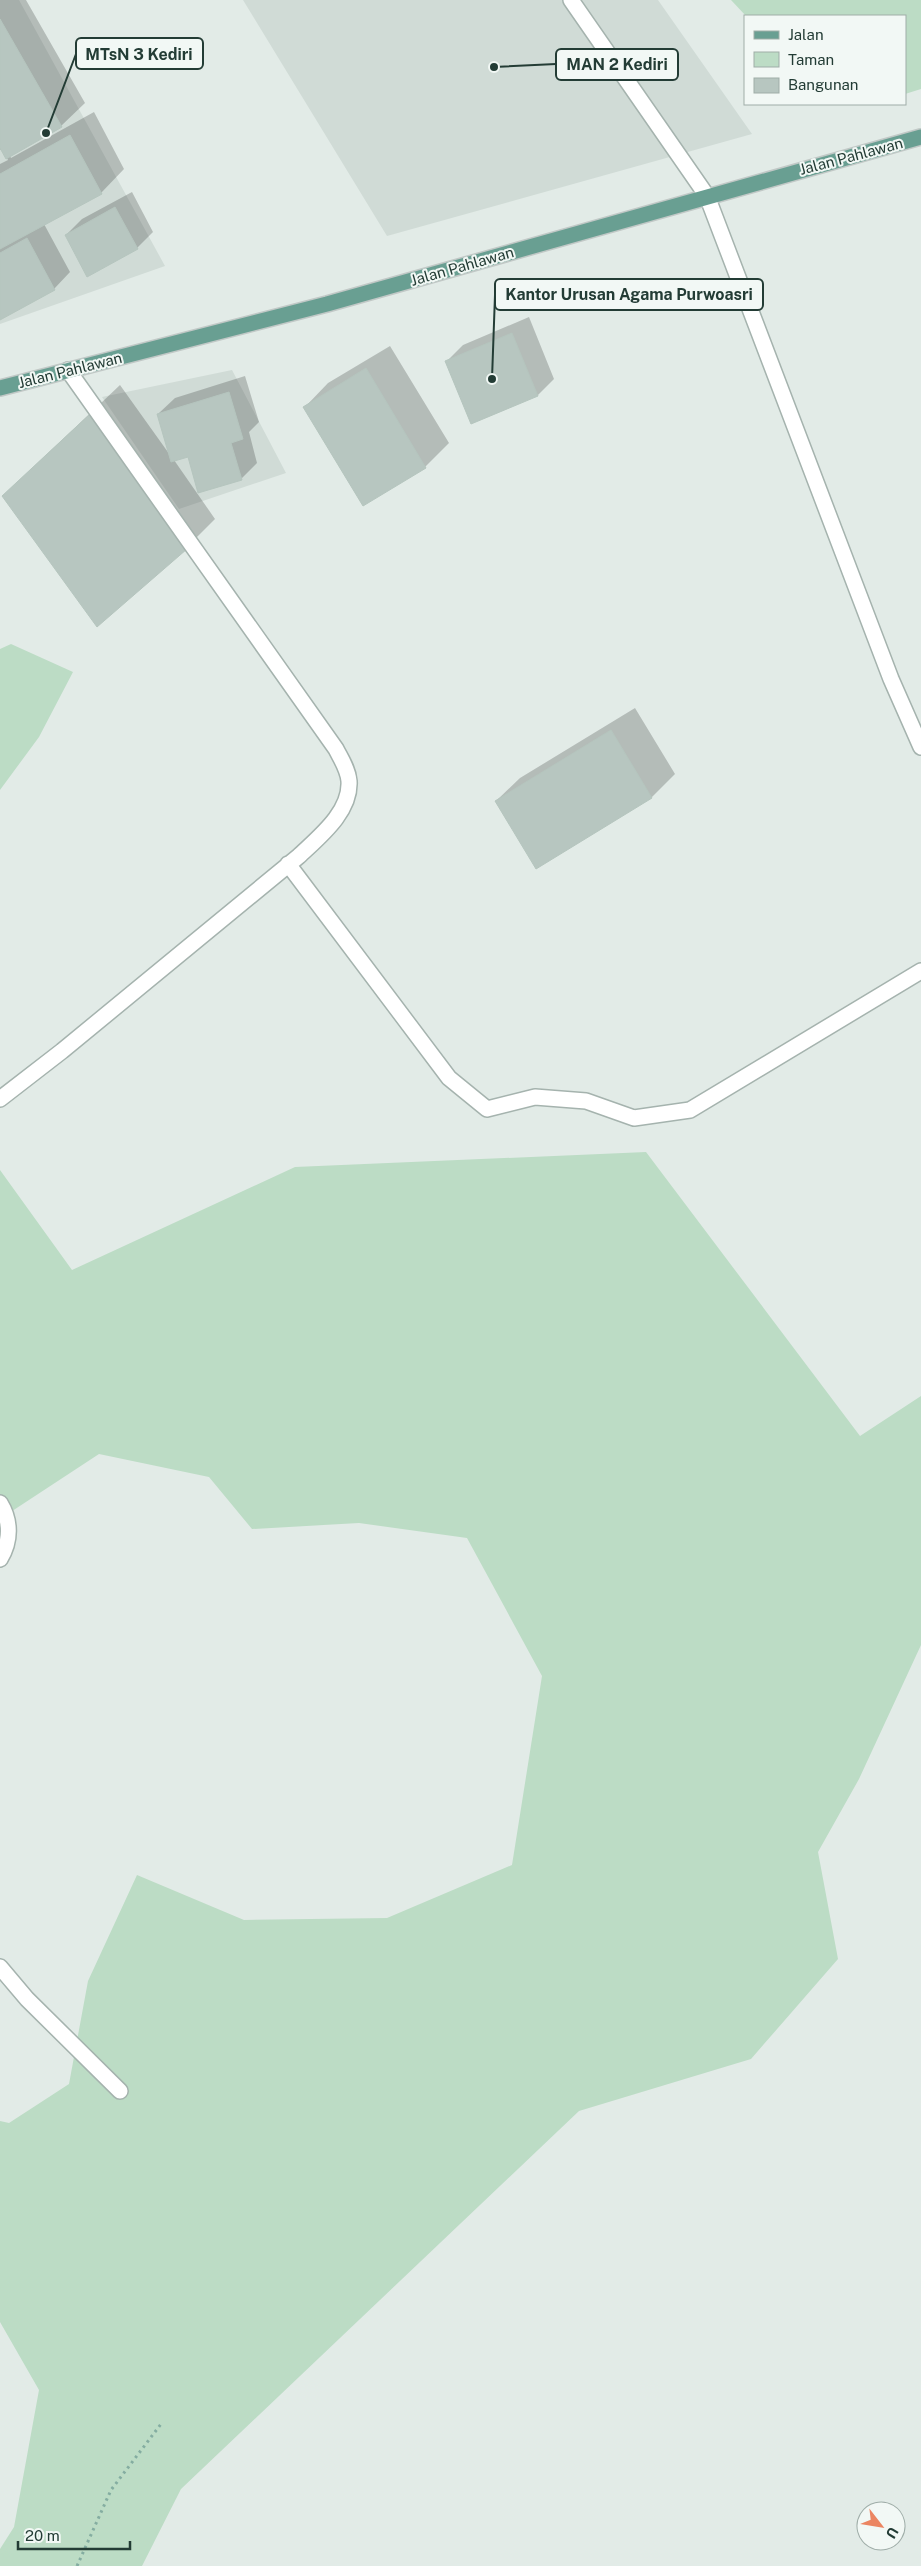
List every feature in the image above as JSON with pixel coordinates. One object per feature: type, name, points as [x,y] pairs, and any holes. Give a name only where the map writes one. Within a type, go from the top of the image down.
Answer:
[{"type":"main road","name":"Jalan Pahlawan","points":[[0,388],[327,304],[921,137]]},
{"type":"street","points":[[570,0],[707,196],[890,679],[921,747]]},
{"type":"street","points":[[0,1099],[62,1051],[288,864],[330,826],[340,810],[349,788],[346,768],[336,748],[68,370]]},
{"type":"street","points":[[288,864],[449,1078],[487,1109],[535,1097],[586,1101],[634,1118],[690,1110],[921,971]]},
{"type":"street","points":[[0,1503],[8,1524],[6,1549],[0,1559]]},
{"type":"street","points":[[0,1967],[27,1999],[120,2090]]},
{"type":"path","points":[[77,2566],[111,2490],[161,2424]]},
{"type":"shaded area","points":[[0,0],[19,0],[165,266],[0,324]]},
{"type":"shaded area","points":[[243,0],[658,0],[752,134],[387,236]]},
{"type":"shaded area","points":[[232,370],[286,473],[179,509],[102,397]]},
{"type":"green space","points":[[731,0],[921,0],[921,89],[906,94],[906,15],[745,15]]},
{"type":"green space","points":[[11,644],[73,672],[39,737],[0,790],[0,649]]},
{"type":"green space","points":[[646,1152],[860,1436],[921,1396],[921,1645],[859,1779],[818,1852],[838,1959],[751,2059],[579,2111],[181,2489],[142,2566],[0,2566],[0,2549],[14,2527],[39,2390],[0,2322],[0,2121],[9,2123],[69,2084],[88,1981],[137,1875],[244,1920],[387,1918],[512,1865],[542,1676],[467,1538],[359,1523],[252,1529],[209,1477],[99,1454],[0,1519],[0,1170],[72,1270],[295,1167]]},
{"type":"building","points":[[0,19],[62,127],[6,159],[0,148]]},
{"type":"building","points":[[70,135],[102,194],[0,249],[0,174]]},
{"type":"building","points":[[115,207],[138,249],[87,277],[65,235]]},
{"type":"building","points":[[27,238],[55,290],[0,320],[0,253]]},
{"type":"building","points":[[512,333],[538,396],[471,424],[445,361]]},
{"type":"building","points":[[366,368],[426,468],[363,506],[303,407]]},
{"type":"building","points":[[229,392],[243,439],[231,443],[242,480],[198,493],[188,457],[171,462],[157,414]]},
{"type":"building","points":[[90,414],[187,549],[97,627],[2,496]]},
{"type":"building","points":[[611,730],[652,798],[536,869],[495,801]]},
{"type":"place","name":"MAN 2 Kediri","points":[[494,67]]},
{"type":"place","name":"MTsN 3 Kediri","points":[[46,133]]},
{"type":"place","name":"Kantor Urusan Agama Purwoasri","points":[[492,379]]}]
